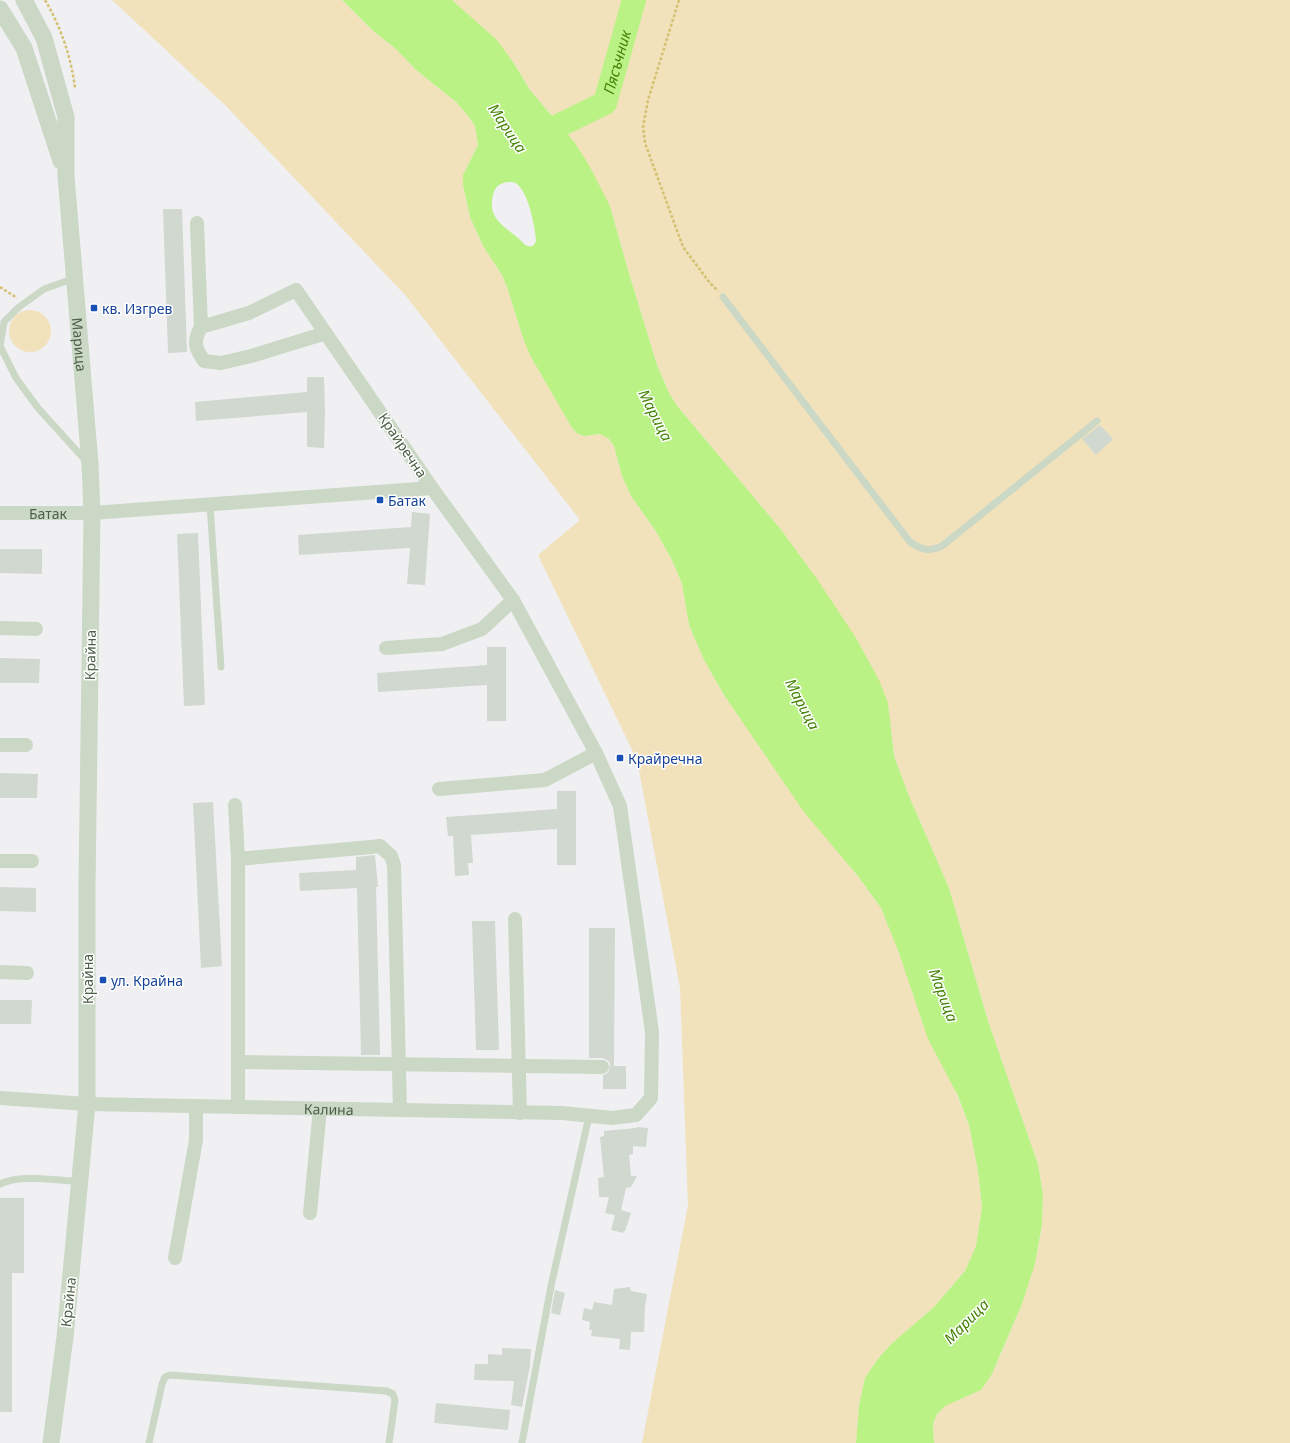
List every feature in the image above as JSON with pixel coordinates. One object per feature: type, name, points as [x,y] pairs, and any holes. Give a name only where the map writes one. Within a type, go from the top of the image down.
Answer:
[{"type":"street","name":"Марица","points":[[24,0],[44,38],[66,117],[66,176],[90,464],[92,514]]},
{"type":"street","name":"Марица","points":[[0,9],[24,48],[66,176]]},
{"type":"street","points":[[196,224],[201,327],[195,338],[198,352],[204,361],[221,363],[251,356],[326,333]]},
{"type":"street","name":"Крайречна","points":[[201,327],[248,313],[296,290],[432,488],[513,600],[596,753],[620,806],[652,1032],[651,1098]]},
{"type":"street","name":"Батак","points":[[0,513],[92,514],[432,488]]},
{"type":"street","name":"Крайна","points":[[51,1443],[64,1337],[87,1104],[87,887],[92,514]]},
{"type":"street","points":[[386,648],[442,644],[482,629],[513,600]]},
{"type":"street","points":[[0,628],[36,629]]},
{"type":"street","points":[[0,745],[26,745]]},
{"type":"street","points":[[439,789],[545,780],[596,753]]},
{"type":"street","points":[[235,805],[238,859],[238,1107]]},
{"type":"street","points":[[238,859],[375,846],[380,846],[391,856],[394,865],[400,1110]]},
{"type":"street","points":[[0,861],[32,861]]},
{"type":"street","points":[[514,919],[520,1113]]},
{"type":"street","points":[[0,972],[27,973]]},
{"type":"street","points":[[238,1062],[602,1066]]},
{"type":"street","name":"Калина","points":[[0,1098],[87,1104],[562,1114],[612,1118],[636,1114],[651,1098]]},
{"type":"street","points":[[175,1258],[196,1140],[196,1106]]},
{"type":"street","points":[[310,1213],[320,1109]]},
{"type":"lane","points":[[75,278],[44,289],[25,302],[4,322],[0,346],[16,378],[38,408],[90,464]]},
{"type":"lane","points":[[723,297],[910,542],[920,549],[933,550],[942,546],[1097,421]]},
{"type":"lane","points":[[210,505],[221,667]]},
{"type":"lane","points":[[522,1443],[551,1286],[589,1116]]},
{"type":"lane","points":[[0,1184],[6,1181],[34,1178],[80,1182]]},
{"type":"lane","points":[[148,1443],[162,1384],[165,1377],[170,1375],[387,1391],[393,1394],[395,1400],[389,1443]]},
{"type":"path","points":[[679,0],[648,100],[643,127],[646,143],[683,248],[710,284],[723,297]]},
{"type":"path","points":[[0,288],[25,302]]},
{"type":"shaded area","points":[[112,0],[342,0],[372,30],[396,49],[416,70],[456,102],[468,116],[475,126],[478,145],[467,167],[463,185],[470,217],[483,246],[502,275],[524,341],[572,428],[578,434],[584,436],[601,434],[609,439],[614,446],[622,476],[631,496],[655,530],[672,560],[682,584],[689,625],[704,660],[724,695],[881,908],[969,1125],[978,1171],[982,1207],[976,1246],[965,1271],[933,1308],[891,1344],[877,1360],[865,1378],[859,1405],[856,1443],[642,1443],[688,1205],[680,988],[637,760],[538,555],[580,520],[406,296],[226,106]]},
{"type":"shaded area","points":[[452,0],[1290,0],[1290,1443],[934,1443],[933,1424],[937,1414],[944,1406],[981,1390],[992,1374],[1003,1349],[1022,1304],[1035,1264],[1042,1225],[1043,1194],[1038,1164],[989,1024],[949,888],[909,796],[894,756],[891,731],[779,527],[678,407],[669,393],[657,365],[610,206],[560,125],[530,90],[515,65],[497,41]]},
{"type":"shaded area","points":[[26,310],[34,310],[42,313],[48,319],[51,331],[48,343],[42,349],[34,352],[26,352],[18,349],[12,343],[9,335],[9,327],[12,319],[18,313]]},
{"type":"water","points":[[342,0],[452,0],[497,40],[515,65],[530,90],[575,143],[589,165],[610,206],[657,365],[669,393],[678,407],[779,527],[817,579],[856,638],[879,680],[888,703],[894,756],[909,796],[949,888],[989,1024],[1038,1164],[1043,1194],[1042,1225],[1035,1264],[1022,1304],[992,1374],[981,1390],[945,1406],[937,1414],[933,1424],[934,1443],[856,1443],[859,1405],[865,1378],[877,1360],[891,1344],[933,1308],[965,1271],[976,1246],[982,1207],[978,1171],[969,1125],[957,1094],[928,1039],[899,953],[881,908],[857,875],[804,812],[724,695],[704,660],[689,625],[682,584],[672,560],[655,530],[631,496],[622,476],[614,446],[609,439],[600,434],[584,436],[578,434],[572,428],[531,357],[524,341],[502,275],[483,246],[470,217],[463,185],[463,175],[478,145],[475,126],[456,102],[416,70],[396,49],[372,30]],"holes":[[[509,182],[516,183],[521,188],[528,202],[536,240],[535,244],[532,246],[525,245],[496,219],[493,212],[492,204],[495,189],[500,184]]]},
{"type":"building","points":[[163,209],[182,209],[187,352],[168,353]]},
{"type":"building","points":[[307,377],[324,377],[324,448],[307,447],[307,412],[196,421],[195,402],[307,392]]},
{"type":"building","points":[[1100,425],[1113,439],[1096,455],[1082,439]]},
{"type":"building","points":[[412,512],[430,514],[425,585],[407,584],[410,548],[299,555],[298,535],[411,527]]},
{"type":"building","points":[[198,533],[205,705],[184,706],[177,534]]},
{"type":"building","points":[[0,549],[42,549],[42,574],[0,573]]},
{"type":"building","points":[[487,647],[506,647],[506,721],[487,721],[487,685],[378,692],[377,673],[487,665]]},
{"type":"building","points":[[0,658],[40,659],[39,683],[0,683]]},
{"type":"building","points":[[0,773],[38,774],[37,798],[0,798]]},
{"type":"building","points":[[557,791],[576,791],[576,865],[557,865],[557,829],[471,835],[473,863],[468,863],[469,875],[455,876],[453,836],[448,836],[446,817],[557,809]]},
{"type":"building","points":[[213,802],[222,966],[201,968],[193,803]]},
{"type":"building","points":[[375,855],[378,887],[376,887],[380,1055],[361,1055],[357,888],[300,891],[299,873],[356,870],[356,857]]},
{"type":"building","points":[[0,887],[36,888],[36,912],[0,911]]},
{"type":"building","points":[[472,921],[495,921],[499,1050],[476,1050]]},
{"type":"building","points":[[589,928],[615,928],[614,1066],[626,1066],[626,1089],[603,1089],[603,1075],[609,1071],[610,1063],[602,1058],[589,1058]]},
{"type":"building","points":[[0,1000],[32,1000],[31,1024],[0,1024]]},
{"type":"building","points":[[637,1127],[648,1128],[646,1147],[633,1146],[633,1154],[629,1155],[631,1176],[637,1176],[631,1187],[626,1188],[621,1210],[631,1213],[623,1233],[611,1230],[615,1215],[605,1213],[609,1197],[599,1197],[598,1178],[604,1177],[600,1137],[604,1136],[604,1131]]},
{"type":"building","points":[[0,1198],[24,1198],[24,1273],[12,1273],[12,1412],[0,1412]]},
{"type":"building","points":[[630,1287],[631,1291],[647,1294],[644,1332],[631,1332],[630,1350],[619,1349],[620,1339],[591,1336],[592,1330],[589,1330],[590,1322],[582,1320],[584,1308],[592,1310],[594,1302],[612,1305],[614,1289]]},
{"type":"building","points":[[555,1290],[565,1293],[560,1315],[551,1313]]},
{"type":"building","points":[[502,1348],[531,1349],[530,1366],[522,1407],[511,1405],[514,1381],[474,1380],[475,1364],[488,1364],[488,1354],[502,1355]]},
{"type":"building","points":[[436,1403],[510,1410],[508,1430],[434,1423]]},
{"type":"waterway","name":"Пясъчник","points":[[534,144],[560,125],[605,103],[634,0]]},
{"type":"place","name":"кв. Изгрев","points":[[94,308]]},
{"type":"place","name":"Батак","points":[[380,500]]},
{"type":"place","name":"Крайречна","points":[[620,758]]},
{"type":"place","name":"ул. Крайна","points":[[103,980]]}]
